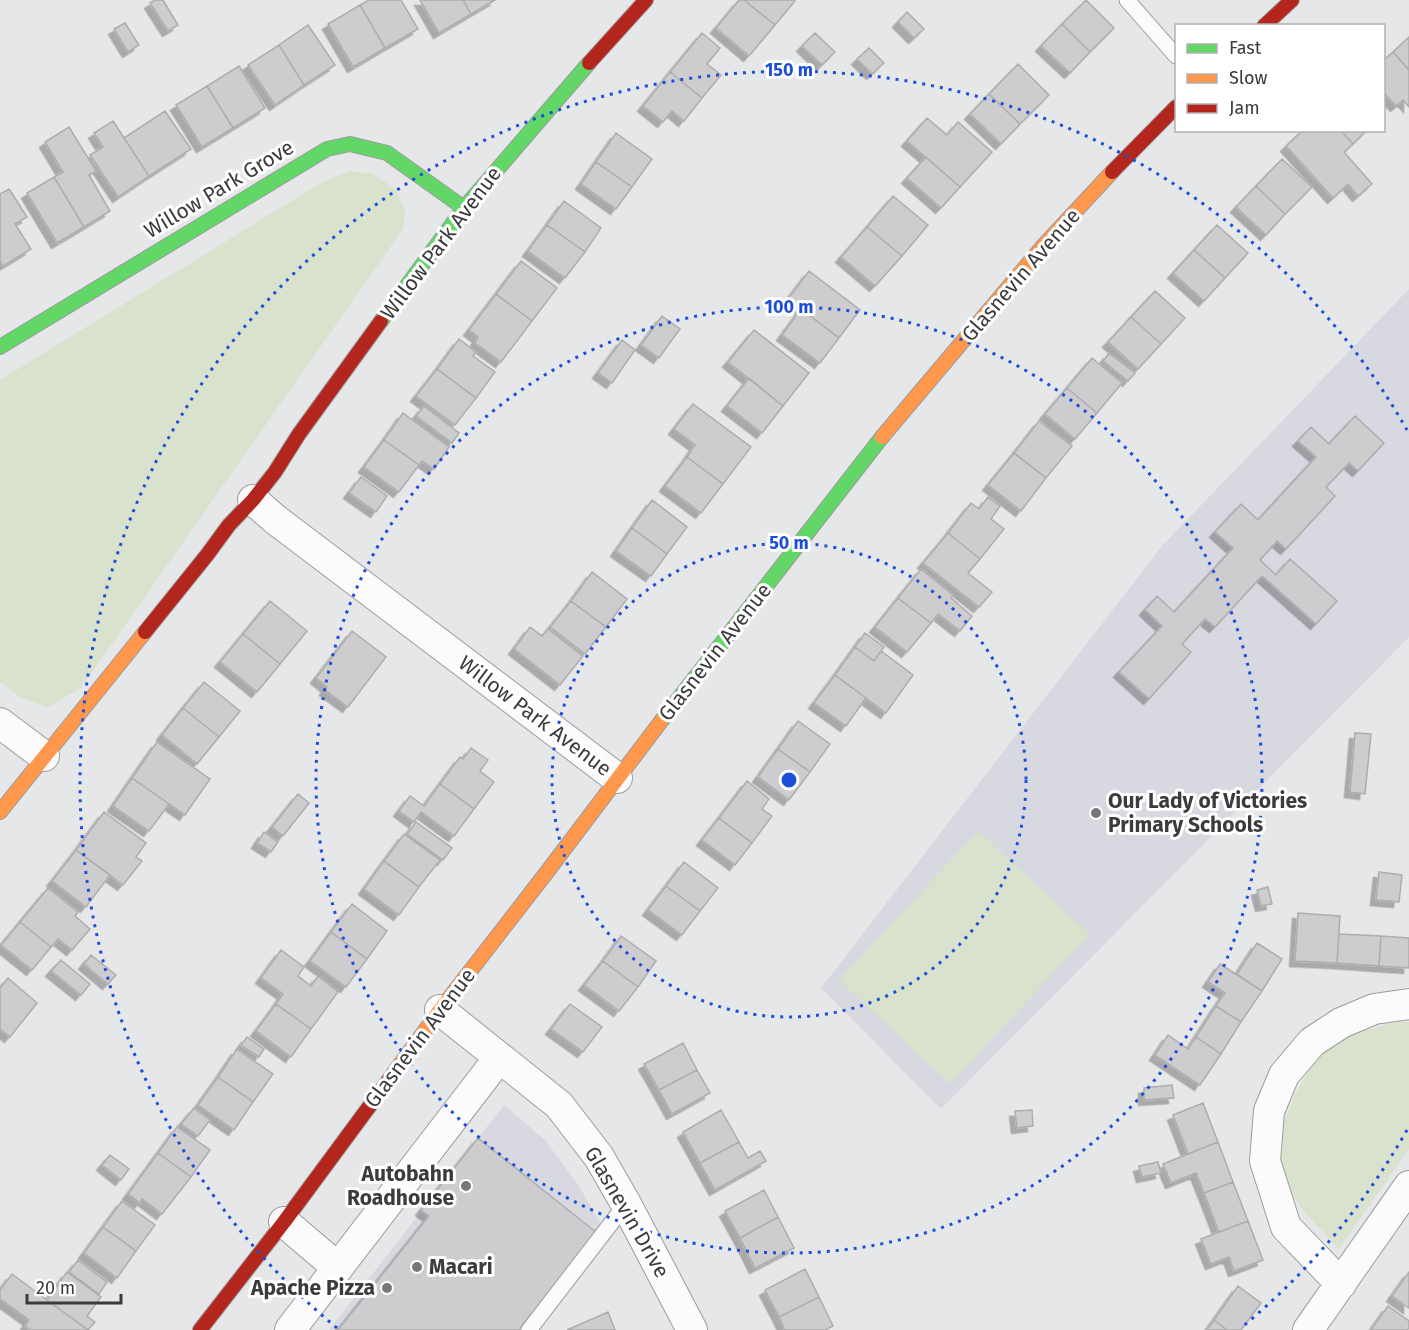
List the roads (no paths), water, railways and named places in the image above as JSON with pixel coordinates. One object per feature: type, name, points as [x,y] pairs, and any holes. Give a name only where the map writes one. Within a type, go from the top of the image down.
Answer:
[{"type":"main road","name":"Willow Park Avenue","points":[[0,812],[229,525],[253,500],[464,208],[646,0]]},
{"type":"main road","points":[[1266,24],[1292,0]]},
{"type":"main road","name":"Glasnevin Avenue","points":[[200,1330],[284,1222],[440,1010],[882,436],[1044,245],[1175,108]]},
{"type":"main road","name":"Willow Park Grove","points":[[0,347],[327,149],[350,144],[387,153],[464,208]]},
{"type":"street","name":"Willow Park Avenue","points":[[253,500],[276,520],[617,778]]},
{"type":"street","points":[[0,723],[44,756]]},
{"type":"street","points":[[1341,1284],[1287,1227],[1265,1161],[1269,1111],[1284,1075],[1311,1042],[1341,1023],[1374,1009],[1409,1004]]},
{"type":"street","name":"Glasnevin Drive","points":[[440,1010],[559,1105],[599,1157],[692,1330]]},
{"type":"street","points":[[290,1330],[500,1058]]},
{"type":"street","points":[[1308,1330],[1409,1186]]},
{"type":"street","points":[[284,1222],[338,1268]]},
{"type":"lane","points":[[1127,0],[1175,55]]},
{"type":"lane","points":[[529,1330],[626,1204]]},
{"type":"place","name":"Our Lady of Victories Primary Schools","points":[[1096,813]]},
{"type":"place","name":"Autobahn Roadhouse","points":[[466,1186]]},
{"type":"place","name":"Macari","points":[[417,1267]]},
{"type":"place","name":"Apache Pizza","points":[[387,1288]]}]
